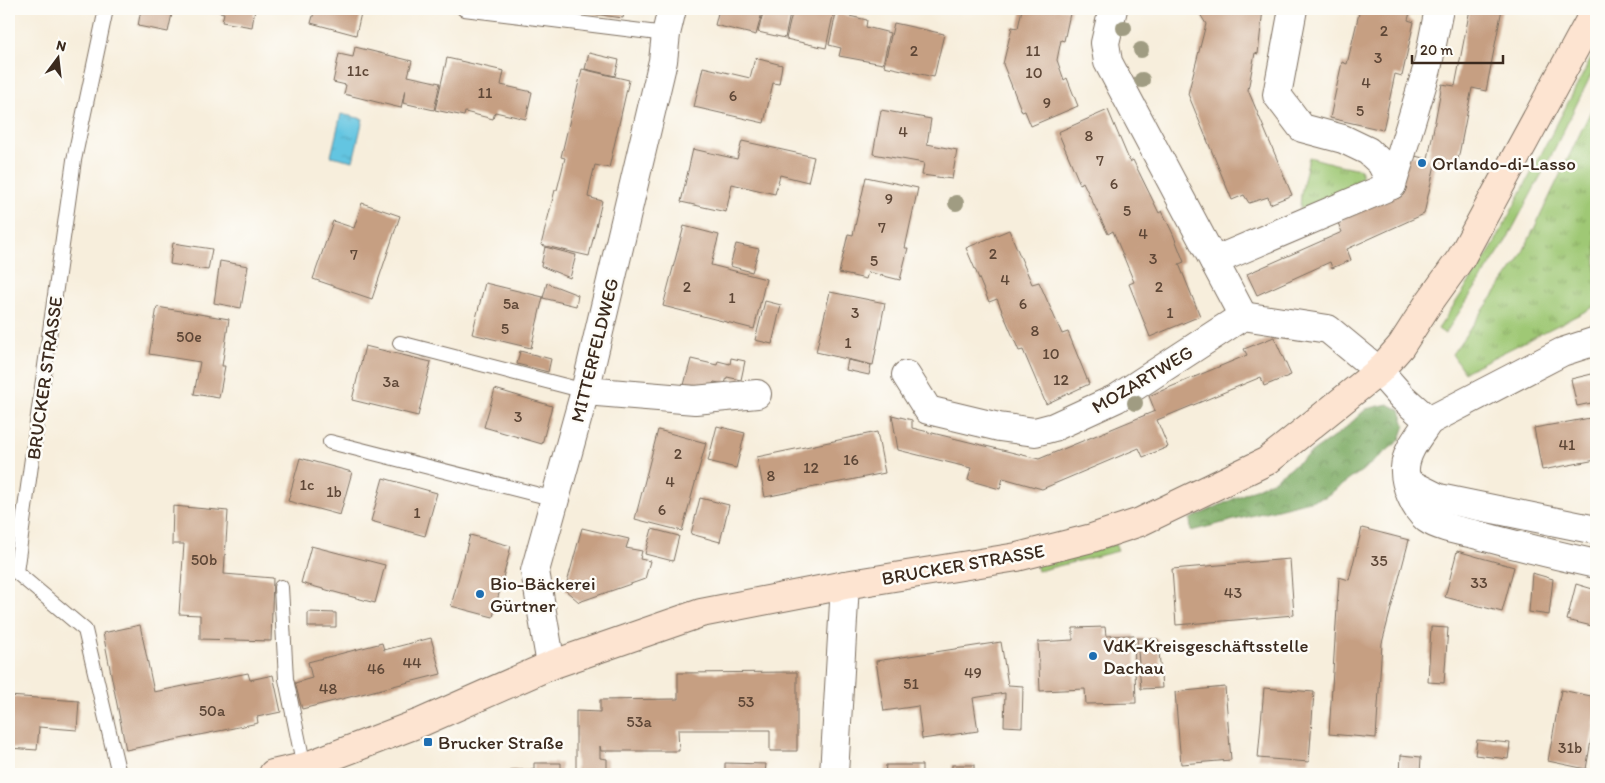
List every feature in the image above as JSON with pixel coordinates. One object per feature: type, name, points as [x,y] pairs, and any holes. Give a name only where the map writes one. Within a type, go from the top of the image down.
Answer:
[{"type":"main road","name":"BRUCKER STRASSE","points":[[274,774],[304,767],[431,718],[551,664],[701,613],[845,585],[1017,557],[1092,538],[1140,522],[1267,462],[1379,371],[1402,346],[1428,304],[1461,258],[1596,9]]},
{"type":"street","points":[[1113,9],[1105,43],[1108,62],[1243,316],[1328,329],[1379,371],[1402,397],[1429,421]]},
{"type":"street","points":[[1293,9],[1277,95],[1302,128],[1343,139],[1368,150],[1381,163],[1392,185]]},
{"type":"street","points":[[1392,185],[1427,69],[1439,9]]},
{"type":"street","name":"MITTERFELDWEG","points":[[551,664],[535,571],[585,392],[663,61],[669,21]]},
{"type":"street","points":[[1214,261],[1392,185]]},
{"type":"street","name":"MOZARTWEG","points":[[906,375],[928,410],[999,427],[1035,432],[1054,427],[1117,398],[1243,316]]},
{"type":"street","points":[[1596,340],[1562,352],[1429,421],[1408,454],[1405,468],[1407,482],[1416,504],[1428,519],[1456,529],[1596,564]]},
{"type":"street","points":[[585,392],[695,400],[757,394]]},
{"type":"street","points":[[1407,482],[1439,498],[1596,530]]},
{"type":"street","points":[[834,774],[845,585]]},
{"type":"lane","name":"BRUCKER STRASSE","points":[[106,9],[74,160],[16,572],[84,630],[119,774]]},
{"type":"lane","name":"MITTERFELDWEG","points":[[464,9],[669,21]]},
{"type":"lane","points":[[400,343],[585,392]]},
{"type":"lane","points":[[330,442],[555,499]]},
{"type":"lane","points":[[281,587],[286,678],[304,767]]},
{"type":"green space","points":[[1596,49],[1596,65],[1548,162],[1506,241],[1445,334],[1438,329],[1492,248]]},
{"type":"green space","points":[[1596,100],[1596,306],[1464,372],[1452,354],[1519,260]]},
{"type":"green space","points":[[1309,157],[1360,169],[1364,185],[1315,205],[1300,209],[1301,194]]},
{"type":"green space","points":[[1388,404],[1400,410],[1405,425],[1400,440],[1325,497],[1191,531],[1190,519],[1272,481],[1342,431],[1366,409]]},
{"type":"green space","points":[[1115,544],[1118,551],[1038,571],[1036,564]]},
{"type":"water","points":[[341,114],[363,119],[353,161],[331,156]]},
{"type":"building","points":[[141,9],[173,9],[168,32],[138,26]]},
{"type":"building","points":[[207,9],[255,9],[252,27],[222,22],[224,13]]},
{"type":"building","points":[[315,9],[345,9],[361,13],[356,35],[311,23]]},
{"type":"building","points":[[557,9],[625,9],[623,18]]},
{"type":"building","points":[[719,9],[763,9],[756,35],[715,25]]},
{"type":"building","points":[[764,9],[791,9],[785,38],[758,32]]},
{"type":"building","points":[[793,9],[826,9],[834,11],[826,48],[786,39]]},
{"type":"building","points":[[1022,9],[1071,9],[1064,41],[1061,40],[1057,60],[1064,80],[1067,78],[1078,106],[1031,126],[1025,111],[1022,112],[1003,64],[1012,27],[1018,28]]},
{"type":"building","points":[[1197,9],[1263,9],[1258,54],[1255,53],[1248,90],[1292,195],[1270,204],[1268,197],[1249,203],[1244,195],[1232,200],[1188,94],[1206,24]]},
{"type":"building","points":[[1360,9],[1411,9],[1408,20],[1414,22],[1402,76],[1395,74],[1383,130],[1330,118],[1342,62],[1347,64]]},
{"type":"building","points":[[1470,9],[1502,9],[1486,91],[1472,88],[1457,165],[1436,160],[1424,214],[1347,249],[1351,260],[1332,268],[1330,262],[1257,295],[1247,274],[1342,232],[1338,223],[1410,155],[1428,159],[1442,84],[1455,86]]},
{"type":"building","points":[[836,13],[867,20],[866,27],[890,33],[883,64],[839,56],[841,48],[829,45]]},
{"type":"building","points":[[894,23],[944,34],[934,77],[884,66]]},
{"type":"building","points":[[355,47],[412,61],[408,76],[440,83],[434,110],[403,103],[405,90],[401,108],[344,94],[346,85],[333,82],[339,54],[353,57]]},
{"type":"building","points":[[589,53],[619,60],[615,76],[585,69]]},
{"type":"building","points":[[447,58],[504,71],[501,85],[532,92],[526,119],[495,112],[493,119],[465,112],[464,116],[435,110]]},
{"type":"building","points":[[755,58],[782,65],[779,84],[773,83],[764,123],[694,107],[703,67],[750,78]]},
{"type":"building","points":[[582,69],[629,80],[609,168],[595,165],[591,181],[588,197],[602,201],[589,256],[541,245],[565,158],[561,157]]},
{"type":"building","points":[[881,110],[931,119],[927,144],[957,150],[952,179],[922,175],[924,163],[873,154]]},
{"type":"building","points":[[1108,110],[1130,162],[1133,160],[1159,213],[1162,211],[1173,234],[1184,262],[1179,264],[1200,316],[1150,337],[1129,284],[1134,282],[1113,231],[1108,234],[1083,182],[1080,184],[1058,132]]},
{"type":"building","points":[[742,141],[814,157],[808,182],[780,175],[775,194],[732,184],[726,212],[681,202],[693,149],[737,159]]},
{"type":"building","points":[[866,177],[918,188],[905,248],[908,248],[900,280],[868,272],[866,279],[839,273],[848,234],[853,235]]},
{"type":"building","points":[[362,203],[400,216],[372,299],[313,279],[333,221],[354,228]]},
{"type":"building","points":[[684,226],[719,235],[711,265],[766,279],[754,329],[663,306]]},
{"type":"building","points":[[1009,230],[1032,284],[1039,282],[1062,334],[1068,332],[1089,384],[1046,404],[1023,350],[1019,351],[997,299],[989,302],[966,248]]},
{"type":"building","points":[[173,243],[212,249],[208,270],[170,264]]},
{"type":"building","points":[[736,244],[759,249],[752,272],[730,266]]},
{"type":"building","points":[[545,247],[576,255],[570,278],[541,266]]},
{"type":"building","points":[[220,261],[248,266],[241,308],[214,303]]},
{"type":"building","points":[[485,283],[543,297],[531,348],[472,334]]},
{"type":"building","points":[[547,283],[578,295],[576,306],[543,298]]},
{"type":"building","points":[[830,292],[885,303],[873,365],[816,352]]},
{"type":"building","points":[[765,301],[781,305],[772,344],[755,340]]},
{"type":"building","points":[[157,307],[229,319],[222,366],[225,366],[219,398],[194,394],[200,362],[149,354]]},
{"type":"building","points":[[1274,337],[1291,375],[1264,386],[1261,377],[1157,420],[1168,447],[1143,457],[1139,448],[1042,489],[1003,478],[1000,489],[968,480],[971,468],[898,450],[892,415],[912,420],[912,428],[1039,459],[1155,411],[1149,396],[1247,355],[1244,349]]},
{"type":"building","points":[[365,346],[431,362],[418,416],[352,400]]},
{"type":"building","points":[[520,351],[551,359],[548,372],[517,364]]},
{"type":"building","points":[[731,358],[745,361],[741,380],[727,377],[725,384],[714,382],[712,386],[684,385],[691,359],[717,365],[718,361],[730,364]]},
{"type":"building","points":[[848,360],[871,365],[869,375],[846,370]]},
{"type":"building","points":[[1596,373],[1596,402],[1577,406],[1571,379]]},
{"type":"building","points":[[495,389],[552,406],[542,444],[484,427]]},
{"type":"building","points":[[1596,417],[1596,460],[1542,470],[1534,428]]},
{"type":"building","points":[[717,426],[745,433],[736,468],[708,461]]},
{"type":"building","points":[[658,430],[706,443],[682,531],[635,519]]},
{"type":"building","points":[[877,432],[885,473],[765,497],[757,457]]},
{"type":"building","points":[[300,458],[352,472],[340,515],[288,501]]},
{"type":"building","points":[[383,478],[437,493],[425,536],[371,521]]},
{"type":"building","points":[[700,498],[729,505],[720,542],[691,534]]},
{"type":"building","points":[[173,506],[228,511],[224,574],[273,578],[271,641],[200,639],[200,615],[179,614],[184,544],[172,544]]},
{"type":"building","points":[[582,528],[629,539],[626,548],[642,551],[640,559],[650,561],[645,579],[579,602],[565,590]]},
{"type":"building","points":[[1362,528],[1409,540],[1382,643],[1376,738],[1329,734],[1339,577],[1349,580]]},
{"type":"building","points":[[652,529],[679,536],[673,561],[645,554]]},
{"type":"building","points":[[470,535],[511,546],[493,617],[451,606]]},
{"type":"building","points":[[311,546],[385,565],[375,603],[301,583]]},
{"type":"building","points":[[1457,551],[1514,567],[1502,612],[1445,597]]},
{"type":"building","points":[[1290,559],[1294,615],[1176,625],[1172,569]]},
{"type":"building","points":[[1532,573],[1553,579],[1549,615],[1529,612]]},
{"type":"building","points":[[1576,584],[1596,590],[1596,627],[1567,620]]},
{"type":"building","points":[[308,612],[336,613],[336,627],[308,627]]},
{"type":"building","points":[[140,625],[154,692],[248,673],[250,680],[273,675],[281,712],[257,717],[258,723],[126,750],[103,633]]},
{"type":"building","points":[[1105,627],[1106,636],[1134,635],[1136,703],[1086,704],[1085,689],[1040,691],[1038,642],[1073,640],[1073,628]]},
{"type":"building","points":[[1431,627],[1448,628],[1444,683],[1428,682]]},
{"type":"building","points":[[431,638],[441,674],[302,709],[295,683],[312,678],[308,662],[382,643],[384,650]]},
{"type":"building","points":[[1137,638],[1158,639],[1162,688],[1141,689]]},
{"type":"building","points":[[1001,642],[1008,685],[1023,686],[1022,727],[1004,726],[1005,693],[973,698],[978,731],[922,739],[918,706],[884,711],[876,661]]},
{"type":"building","points":[[797,672],[797,751],[770,751],[770,730],[678,730],[679,751],[601,751],[600,746],[600,758],[607,759],[607,774],[576,774],[576,711],[600,712],[600,700],[678,699],[678,673]]},
{"type":"building","points":[[1225,687],[1231,760],[1181,764],[1175,692]]},
{"type":"building","points":[[1264,688],[1314,692],[1309,762],[1258,758]]},
{"type":"building","points":[[1561,690],[1596,697],[1596,712],[1586,769],[1548,761]]},
{"type":"building","points":[[9,696],[79,701],[77,730],[39,727],[37,750],[9,748]]},
{"type":"building","points":[[1477,740],[1510,743],[1508,759],[1475,755]]},
{"type":"building","points":[[1401,755],[1421,757],[1420,774],[1400,774]]},
{"type":"building","points":[[534,763],[561,763],[561,774],[511,774],[511,770],[534,770]]},
{"type":"building","points":[[725,763],[766,764],[765,774],[725,774]]},
{"type":"building","points":[[886,765],[922,765],[922,774],[885,774]]},
{"type":"building","points":[[952,765],[974,765],[974,774],[952,774]]},
{"type":"place","name":"Orlando-di-Lasso","points":[[1422,163]]},
{"type":"place","name":"Bio-Bäckerei Gürtner","points":[[480,594]]},
{"type":"place","name":"VdK-Kreisgeschäftsstelle Dachau","points":[[1093,656]]},
{"type":"place","name":"Brucker Straße","points":[[428,742]]}]
